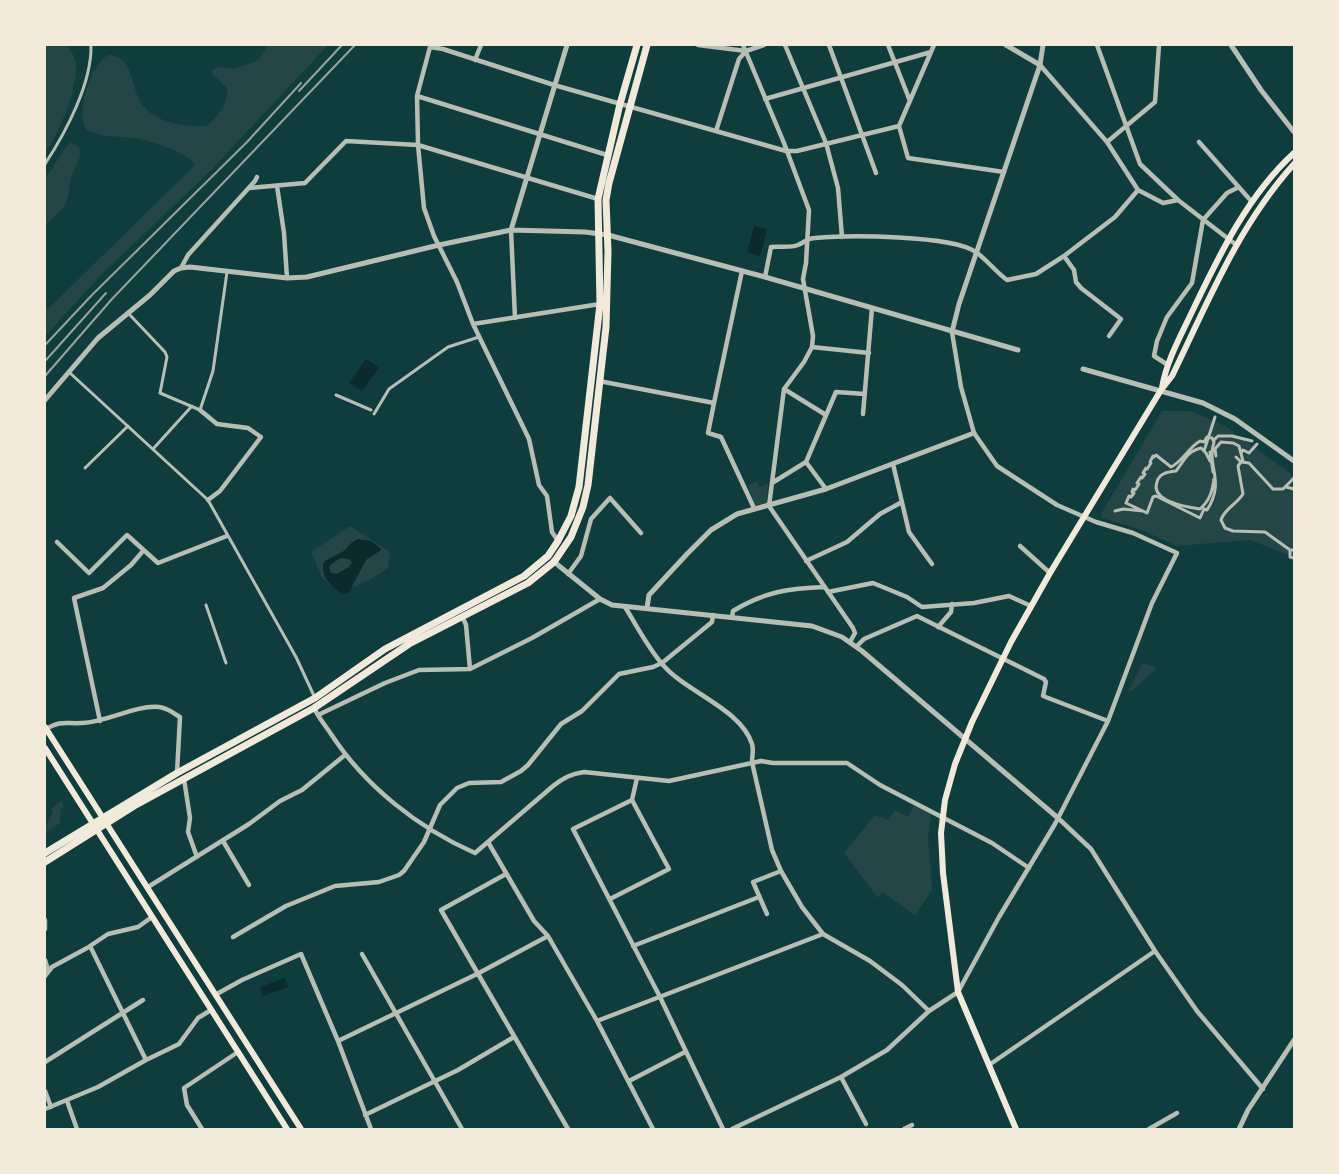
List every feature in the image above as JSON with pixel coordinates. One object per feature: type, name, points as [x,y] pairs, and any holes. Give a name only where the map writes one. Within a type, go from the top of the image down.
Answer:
[{"type":"main road","points":[[45,862],[95,826],[177,773],[315,698],[386,649],[513,583],[548,556],[571,516],[579,487],[600,304],[598,199],[607,155],[637,45]]},
{"type":"main road","points":[[104,820],[316,712],[409,644],[528,583],[554,562],[571,537],[583,507],[588,485],[606,327],[608,235],[606,200],[647,45]]},
{"type":"main road","points":[[1161,390],[1168,365],[1228,240],[1271,176],[1294,153]]},
{"type":"main road","points":[[1016,1129],[958,992],[943,873],[942,817],[949,782],[965,739],[992,679],[1031,606],[1161,390],[1172,376],[1235,244],[1275,185],[1294,164]]},
{"type":"main road","points":[[46,728],[301,1129]]},
{"type":"main road","points":[[45,748],[288,1129]]},
{"type":"main road","points":[[45,853],[95,826]]},
{"type":"street","points":[[45,164],[62,138],[77,105],[88,69],[92,45]]},
{"type":"street","points":[[475,60],[481,45]]},
{"type":"street","points":[[515,318],[511,230],[567,45]]},
{"type":"street","points":[[698,45],[746,51],[764,45]]},
{"type":"street","points":[[743,45],[808,210],[808,239],[803,279],[813,336],[812,347],[784,389],[769,506],[853,628],[855,633],[850,642]]},
{"type":"street","points":[[785,45],[826,143],[838,188],[842,237]]},
{"type":"street","points":[[828,45],[876,173]]},
{"type":"street","points":[[888,45],[910,102]]},
{"type":"street","points":[[934,45],[899,126],[908,158],[1004,172]]},
{"type":"street","points":[[1006,45],[1040,65],[1107,142],[1138,190],[1163,203],[1178,200]]},
{"type":"street","points":[[732,1129],[841,1077],[887,1050],[929,1011],[958,992],[1058,818],[1108,721],[1152,603],[1178,553],[1132,533],[1057,506],[1003,470],[974,434],[961,387],[952,332],[1040,65],[1043,45]]},
{"type":"street","points":[[1097,45],[1140,164],[1178,200],[1235,244]]},
{"type":"street","points":[[1107,142],[1155,102],[1159,45]]},
{"type":"street","points":[[1231,45],[1261,90],[1294,132]]},
{"type":"street","points":[[558,541],[552,532],[546,496],[539,486],[530,439],[473,324],[424,208],[418,145],[417,96],[430,47],[444,47],[475,60],[554,85],[786,151],[796,151],[899,126]]},
{"type":"street","points":[[717,131],[739,59],[746,51]]},
{"type":"street","points":[[765,99],[931,52]]},
{"type":"street","points":[[417,96],[607,155]]},
{"type":"street","points":[[249,188],[305,183],[346,141],[418,145],[598,199]]},
{"type":"street","points":[[1198,142],[1252,202]]},
{"type":"street","points":[[45,400],[98,338],[181,268],[196,245],[257,177]]},
{"type":"street","points":[[277,186],[284,233],[287,278]]},
{"type":"street","points":[[1168,365],[1154,356],[1157,340],[1167,317],[1192,283],[1203,220],[1227,193],[1238,188]]},
{"type":"street","points":[[765,278],[771,247],[797,245],[808,239],[842,237],[936,241],[962,246],[977,252],[995,272],[1007,280],[1036,274],[1115,217],[1138,190]]},
{"type":"street","points":[[181,268],[287,278],[307,277],[511,230],[598,233],[742,271],[1018,350]]},
{"type":"street","points":[[1064,256],[1074,270],[1076,282],[1081,288],[1121,319],[1109,336]]},
{"type":"street","points":[[742,271],[708,433],[721,437],[754,508]]},
{"type":"street","points":[[200,410],[213,371],[227,272]]},
{"type":"street","points":[[473,324],[600,304]]},
{"type":"street","points":[[863,414],[872,308]]},
{"type":"street","points":[[128,313],[165,352],[167,357],[160,393],[200,410],[217,424],[248,428],[261,437],[220,491],[208,500]]},
{"type":"street","points":[[336,395],[372,412],[389,389],[448,347],[479,337]]},
{"type":"street","points":[[812,347],[869,353]]},
{"type":"street","points":[[1083,369],[1203,403],[1245,426],[1294,461]]},
{"type":"street","points":[[68,372],[208,500],[296,657],[315,698],[316,712],[345,755],[392,801],[429,828],[475,853],[565,776],[584,772],[669,781],[752,762],[847,763],[880,785],[992,843],[1029,868]]},
{"type":"street","points":[[591,379],[714,403]]},
{"type":"street","points":[[784,389],[826,415]]},
{"type":"street","points":[[772,483],[806,462],[836,392],[866,394]]},
{"type":"street","points":[[153,449],[192,406]]},
{"type":"street","points":[[1204,451],[1215,417]]},
{"type":"street","points":[[85,468],[128,426]]},
{"type":"street","points":[[647,609],[649,595],[711,530],[737,514],[826,489],[974,434]]},
{"type":"street","points":[[1213,441],[1218,436],[1232,436],[1252,441]]},
{"type":"street","points":[[1209,437],[1213,441],[1214,475],[1212,493],[1206,504],[1200,509],[1171,501],[1156,492],[1155,486],[1158,478],[1176,471],[1185,457],[1193,450],[1201,448],[1213,457]]},
{"type":"street","points":[[1143,511],[1128,505],[1126,501],[1145,474],[1143,473],[1153,456],[1156,455],[1171,467],[1176,465],[1195,444],[1200,441],[1204,442],[1209,437]]},
{"type":"street","points":[[1115,511],[1124,509],[1147,513],[1153,497],[1156,496],[1200,518],[1203,509],[1207,510],[1213,502],[1216,488],[1213,457],[1215,449],[1221,442],[1233,442],[1239,446],[1241,453],[1242,461],[1238,466],[1243,494],[1239,501],[1223,514],[1221,522],[1225,528],[1233,531],[1265,532],[1292,550],[1290,556],[1294,558]]},
{"type":"street","points":[[1241,453],[1243,450],[1249,453],[1257,444]]},
{"type":"street","points":[[1236,457],[1249,463],[1273,489],[1286,487],[1294,478]]},
{"type":"street","points":[[1163,461],[1166,473]]},
{"type":"street","points":[[806,462],[826,489]]},
{"type":"street","points":[[893,464],[909,532],[932,564]]},
{"type":"street","points":[[1286,487],[1294,489]]},
{"type":"street","points":[[1143,511],[1146,511],[1153,493],[1156,492]]},
{"type":"street","points":[[568,574],[581,556],[591,519],[610,498],[641,533]]},
{"type":"street","points":[[806,561],[847,542],[880,514],[902,502]]},
{"type":"street","points":[[57,542],[89,573],[127,535],[158,563],[227,536]]},
{"type":"street","points":[[1020,546],[1050,573]]},
{"type":"street","points":[[100,721],[74,598],[103,588],[131,565],[143,551]]},
{"type":"street","points":[[548,556],[600,599],[612,605],[812,626],[825,629],[857,646],[1091,849],[1155,951],[1197,1011],[1263,1089]]},
{"type":"street","points":[[732,617],[733,611],[750,601],[776,591],[827,589],[873,583],[907,597],[922,608],[974,603],[1009,596],[1031,606]]},
{"type":"street","points":[[316,712],[419,670],[470,669],[600,599]]},
{"type":"street","points":[[938,627],[951,612],[952,604]]},
{"type":"street","points":[[206,605],[226,663]]},
{"type":"street","points":[[625,607],[662,663],[685,685],[741,726],[752,743],[752,762],[767,831],[781,871],[802,907],[823,933],[870,961],[902,985],[929,1011]]},
{"type":"street","points":[[233,937],[286,906],[335,886],[379,882],[399,875],[424,842],[440,805],[457,788],[469,783],[501,782],[521,771],[561,724],[582,711],[619,674],[662,663],[712,622],[713,615]]},
{"type":"street","points":[[857,646],[864,639],[915,616],[1046,680],[1042,696],[1108,721]]},
{"type":"street","points":[[463,618],[466,625],[470,669]]},
{"type":"street","points":[[46,728],[63,722],[80,724],[100,721],[151,707],[168,709],[180,717],[177,773]]},
{"type":"street","points":[[148,887],[223,841],[280,801],[302,790],[345,755]]},
{"type":"street","points":[[610,899],[669,869],[632,800],[637,778]]},
{"type":"street","points":[[184,779],[190,818],[188,832],[197,857]]},
{"type":"street","points":[[632,800],[573,829],[660,997],[723,1129]]},
{"type":"street","points":[[223,841],[249,885]]},
{"type":"street","points":[[488,842],[534,921],[548,936],[597,1021],[653,1129]]},
{"type":"street","points":[[767,914],[753,882],[781,871]]},
{"type":"street","points":[[506,874],[441,910],[568,1129]]},
{"type":"street","points":[[633,946],[759,897]]},
{"type":"street","points":[[45,960],[46,973],[108,934],[138,927],[152,917]]},
{"type":"street","points":[[45,920],[45,929]]},
{"type":"street","points":[[597,1021],[823,933]]},
{"type":"street","points":[[338,1041],[477,974],[548,936]]},
{"type":"street","points":[[90,946],[146,1060]]},
{"type":"street","points":[[989,1065],[1155,951]]},
{"type":"street","points":[[215,995],[242,980],[301,954],[338,1041],[371,1129]]},
{"type":"street","points":[[362,954],[462,1129]]},
{"type":"street","points":[[45,1062],[143,1000]]},
{"type":"street","points":[[45,1109],[98,1087],[179,1044],[198,1018],[211,1010]]},
{"type":"street","points":[[365,1115],[435,1082],[514,1037]]},
{"type":"street","points":[[1239,1129],[1294,1040]]},
{"type":"street","points":[[202,1129],[187,1105],[184,1088],[238,1052]]},
{"type":"street","points":[[628,1081],[685,1052]]},
{"type":"street","points":[[841,1077],[866,1124]]},
{"type":"street","points":[[45,1091],[51,1107]]},
{"type":"street","points":[[67,1101],[77,1129]]},
{"type":"street","points":[[1149,1129],[1177,1113]]},
{"type":"street","points":[[904,1129],[912,1125]]},
{"type":"shaded area","points":[[45,45],[66,45],[74,57],[76,66],[73,88],[66,111],[45,153]]},
{"type":"shaded area","points":[[268,45],[328,45],[212,169],[103,273],[45,336],[45,308],[49,308],[195,165],[177,151],[158,144],[134,138],[105,136],[87,130],[83,123],[83,102],[90,79],[102,60],[108,55],[122,60],[127,66],[141,103],[154,115],[179,124],[206,126],[222,109],[227,94],[227,88],[213,75],[212,71],[218,67],[234,69],[254,62],[259,59]]},
{"type":"shaded area","points":[[71,142],[79,147],[80,156],[71,177],[68,198],[64,207],[45,226],[45,177]]},
{"type":"shaded area","points":[[754,226],[767,229],[760,256],[747,252]]},
{"type":"shaded area","points":[[366,359],[379,368],[362,391],[349,383]]},
{"type":"shaded area","points":[[1162,411],[1191,411],[1225,426],[1294,476],[1294,557],[1250,540],[1176,546],[1142,530],[1102,518],[1101,514]]},
{"type":"shaded area","points":[[757,481],[759,487],[768,484],[767,503],[756,505],[748,486]]},
{"type":"shaded area","points":[[350,526],[390,552],[388,568],[356,586],[338,588],[330,585],[323,578],[311,552]]},
{"type":"shaded area","points":[[358,539],[371,541],[381,550],[366,560],[349,592],[343,594],[326,578],[323,564]],"holes":[[[341,558],[352,562],[349,567],[337,574],[331,573],[329,568],[331,564]]]},
{"type":"shaded area","points":[[1143,663],[1157,668],[1132,691],[1128,691]]},
{"type":"shaded area","points":[[61,801],[64,806],[61,809],[60,823],[49,831],[46,827],[48,831],[45,833],[45,824],[46,826],[53,812],[51,809]]},
{"type":"shaded area","points":[[914,805],[931,814],[928,838],[932,890],[915,915],[882,892],[878,898],[844,853],[875,815],[888,820],[895,810],[908,817]]},
{"type":"shaded area","points":[[285,978],[288,987],[263,996],[260,987]]},
{"type":"railway","points":[[299,91],[342,45]]},
{"type":"railway","points":[[45,376],[112,299],[355,45]]},
{"type":"railway","points":[[45,345],[92,295],[247,142],[301,83]]},
{"type":"railway","points":[[46,360],[106,293]]}]
